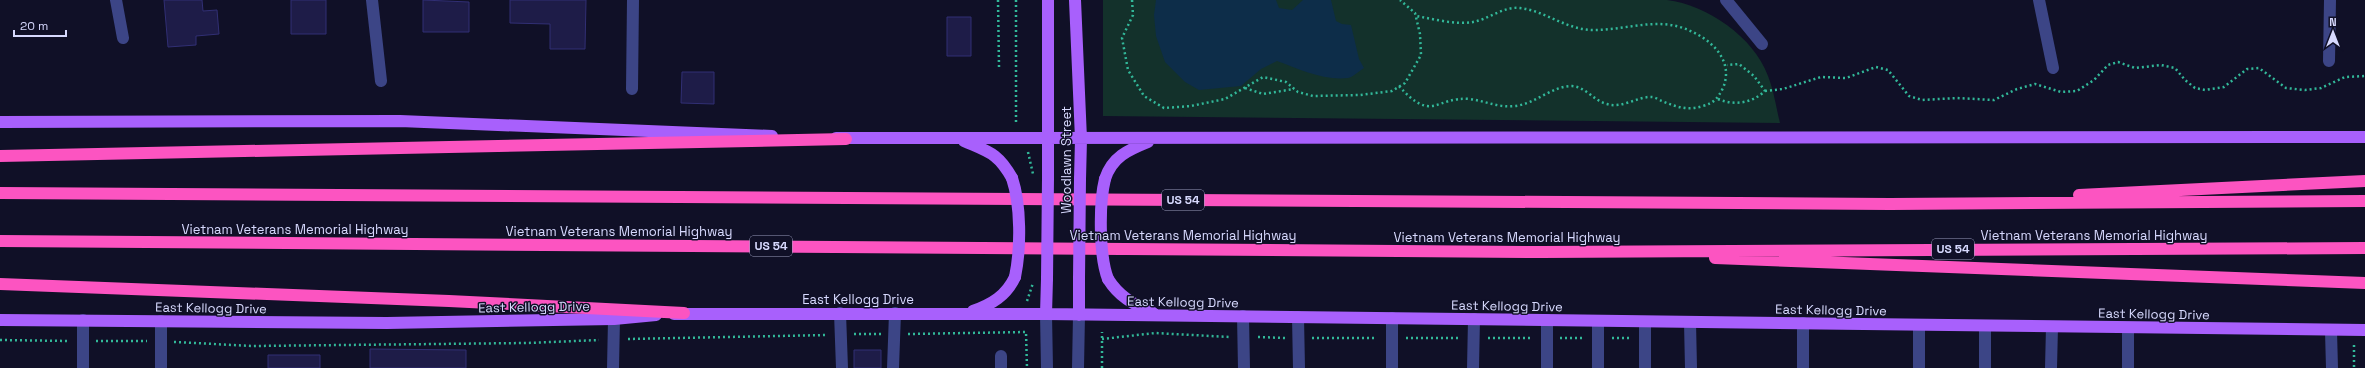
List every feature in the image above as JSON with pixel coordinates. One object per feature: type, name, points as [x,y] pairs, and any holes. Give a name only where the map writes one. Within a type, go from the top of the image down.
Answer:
[{"type":"highway","points":[[0,156],[846,139]]},
{"type":"highway","points":[[1890,204],[2365,181]]},
{"type":"highway","name":"US 54","points":[[0,193],[1890,204],[2365,201]]},
{"type":"highway","name":"Vietnam Veterans Memorial Highway","points":[[0,241],[1541,252],[2365,248]]},
{"type":"highway","points":[[1541,252],[2365,283]]},
{"type":"highway","points":[[0,284],[457,302],[684,313]]},
{"type":"main road","name":"Woodlawn Street","points":[[1046,314],[1048,0]]},
{"type":"main road","name":"Woodlawn Street","points":[[1075,0],[1081,139],[1079,315]]},
{"type":"main road","points":[[0,122],[400,121],[846,139],[1048,138],[1152,140],[2365,137]]},
{"type":"main road","points":[[958,139],[994,154],[1005,165],[1012,178],[1018,195],[1018,262],[1015,277],[1010,287],[994,303],[966,314]]},
{"type":"main road","points":[[1152,140],[1123,152],[1108,169],[1102,190],[1102,259],[1108,279],[1116,291],[1127,301],[1158,316]]},
{"type":"main road","name":"East Kellogg Drive","points":[[0,320],[387,323],[614,319],[684,313],[840,313],[1243,316],[2331,331],[2365,330]]},
{"type":"street","points":[[116,0],[123,38]]},
{"type":"street","points":[[372,0],[381,81]]},
{"type":"street","points":[[632,89],[633,0]]},
{"type":"street","points":[[1726,0],[1762,44]]},
{"type":"street","points":[[2039,0],[2053,68]]},
{"type":"street","points":[[2329,61],[2330,0]]},
{"type":"street","points":[[840,313],[842,368]]},
{"type":"street","points":[[893,368],[895,314]]},
{"type":"street","name":"Woodlawn Street","points":[[1046,314],[1047,368]]},
{"type":"street","name":"Woodlawn Street","points":[[1078,368],[1079,315]]},
{"type":"street","points":[[1243,316],[1244,368]]},
{"type":"street","points":[[1298,317],[1300,368]]},
{"type":"street","points":[[1392,318],[1392,368]]},
{"type":"street","points":[[614,319],[614,368]]},
{"type":"street","points":[[1473,368],[1474,319]]},
{"type":"street","points":[[83,320],[83,368]]},
{"type":"street","points":[[1547,320],[1547,368]]},
{"type":"street","points":[[161,321],[161,368]]},
{"type":"street","points":[[1598,321],[1598,368]]},
{"type":"street","points":[[1645,322],[1645,368]]},
{"type":"street","points":[[1690,322],[1691,368]]},
{"type":"street","points":[[1803,323],[1803,368]]},
{"type":"street","points":[[1918,325],[1919,368]]},
{"type":"street","points":[[1985,326],[1985,368]]},
{"type":"street","points":[[2051,368],[2052,327]]},
{"type":"street","points":[[2128,328],[2128,368]]},
{"type":"street","points":[[2331,331],[2332,368]]},
{"type":"path","points":[[998,0],[999,67]]},
{"type":"path","points":[[1016,0],[1016,125]]},
{"type":"path","points":[[1132,0],[1133,15],[1122,38],[1128,70],[1144,96],[1164,108],[1191,106],[1225,99],[1263,77],[1286,82],[1294,89],[1313,96],[1360,95],[1392,91],[1405,83],[1414,70],[1421,55],[1415,13],[1400,0]]},
{"type":"path","points":[[1399,86],[1411,100],[1420,104],[1434,106],[1469,99],[1492,106],[1515,106],[1533,102],[1558,89],[1572,86],[1585,90],[1606,104],[1624,104],[1652,97],[1688,109],[1704,106],[1718,99],[1726,82],[1726,65],[1720,52],[1693,31],[1672,24],[1647,24],[1594,31],[1567,25],[1522,8],[1511,8],[1473,22],[1456,22],[1416,16]]},
{"type":"path","points":[[1718,99],[1725,102],[1755,100],[1765,91],[1783,89],[1821,77],[1846,78],[1876,67],[1888,70],[1909,96],[1922,100],[1957,98],[1994,100],[2017,89],[2035,84],[2061,92],[2077,91],[2094,80],[2108,65],[2118,62],[2135,68],[2161,65],[2176,68],[2185,80],[2195,88],[2205,90],[2224,87],[2247,69],[2259,68],[2286,88],[2305,90],[2321,88],[2345,77],[2365,76]]},
{"type":"path","points":[[1726,65],[1740,64],[1754,76],[1765,91]]},
{"type":"path","points":[[1245,88],[1263,94],[1294,89]]},
{"type":"path","points":[[0,340],[161,342],[261,346],[527,343],[705,336],[1026,332],[1027,368]]},
{"type":"path","points":[[1102,332],[1102,368]]},
{"type":"path","points":[[2354,345],[2354,368]]},
{"type":"green space","points":[[1103,0],[1667,0],[1698,8],[1713,16],[1727,25],[1752,48],[1768,76],[1780,123],[1103,116]]},
{"type":"water","points":[[1156,0],[1276,0],[1279,8],[1292,10],[1303,0],[1331,0],[1336,21],[1342,24],[1351,25],[1359,59],[1364,68],[1348,78],[1330,78],[1312,74],[1277,61],[1261,69],[1241,86],[1199,90],[1185,82],[1165,62],[1156,36],[1154,15]]},
{"type":"building","points":[[164,0],[202,0],[203,11],[217,10],[219,34],[196,36],[196,45],[168,47]]},
{"type":"building","points":[[291,0],[326,0],[326,34],[291,34]]},
{"type":"building","points":[[423,0],[469,2],[469,32],[423,32]]},
{"type":"building","points":[[510,0],[586,0],[585,49],[550,49],[550,24],[510,23]]},
{"type":"building","points":[[947,17],[971,17],[971,56],[947,56]]},
{"type":"building","points":[[682,72],[714,72],[714,104],[681,103]]},
{"type":"building","points":[[370,349],[466,350],[466,368],[370,368]]},
{"type":"building","points":[[854,350],[881,350],[881,368],[854,368]]},
{"type":"building","points":[[268,355],[320,355],[320,368],[268,368]]}]
